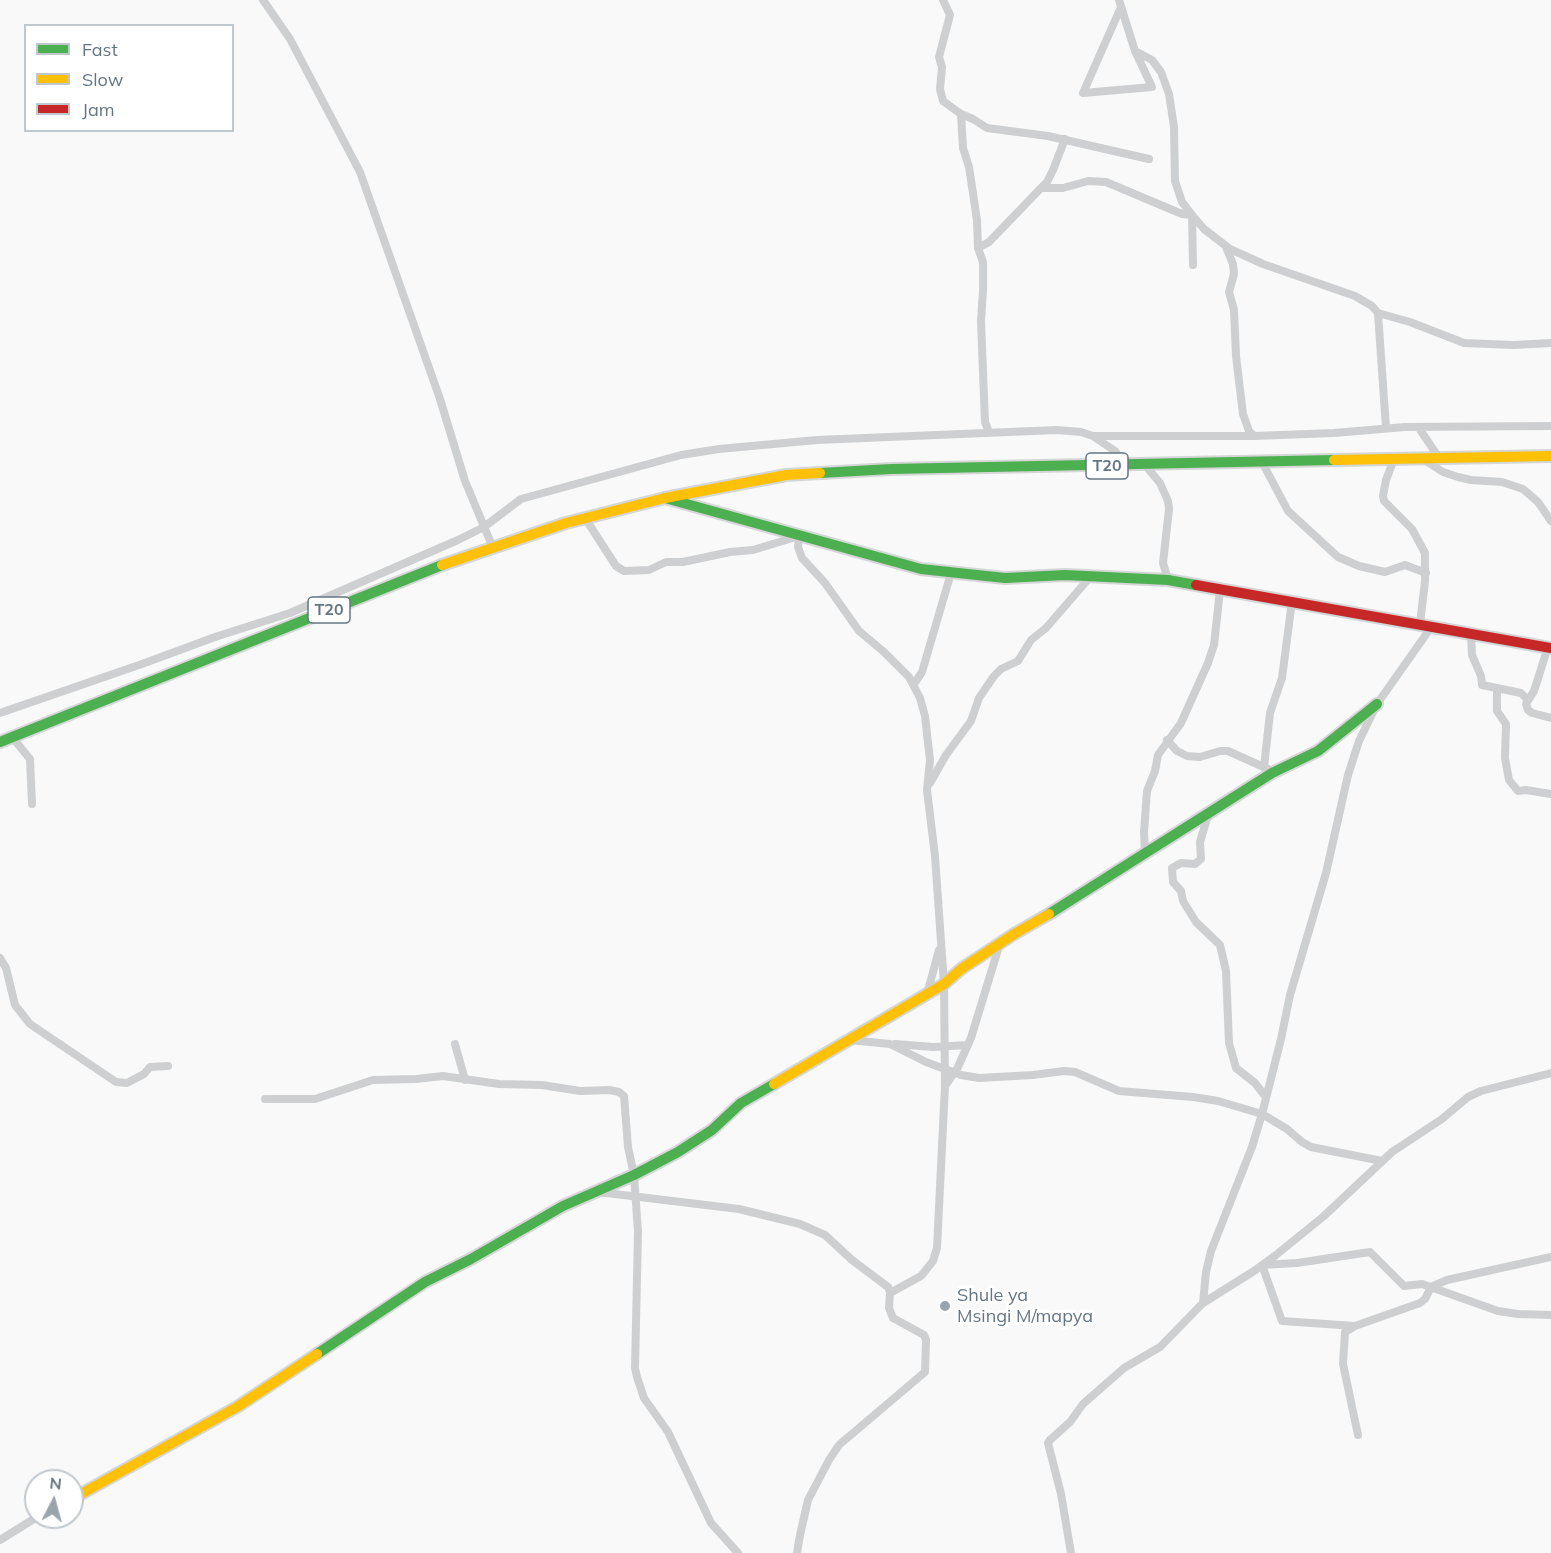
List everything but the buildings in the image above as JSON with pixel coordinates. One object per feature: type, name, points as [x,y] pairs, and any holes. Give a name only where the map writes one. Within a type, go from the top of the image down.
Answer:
[{"type":"street","points":[[263,0],[291,39],[360,172],[440,399],[465,481],[493,548]]},
{"type":"street","points":[[943,0],[950,15],[939,56],[942,67],[940,89],[944,101],[961,114],[973,118],[987,128],[1018,130],[1149,159]]},
{"type":"street","points":[[1120,3],[1135,51],[1152,87],[1083,93],[1120,3]]},
{"type":"street","points":[[1135,51],[1152,60],[1161,72],[1169,94],[1174,128],[1175,181],[1182,202],[1204,229],[1226,246],[1263,264],[1355,296],[1372,306],[1378,313],[1381,328],[1386,428]]},
{"type":"street","points":[[961,114],[963,148],[969,167],[977,220],[978,248],[983,262],[981,321],[985,422],[989,432]]},
{"type":"street","points":[[978,248],[989,242],[1047,182],[1065,140]]},
{"type":"street","points":[[1041,188],[1064,188],[1088,182],[1106,182],[1182,214],[1192,215]]},
{"type":"street","points":[[1192,215],[1192,265]]},
{"type":"street","points":[[1226,246],[1233,264],[1234,274],[1229,292],[1234,310],[1236,356],[1243,414],[1254,436]]},
{"type":"street","points":[[1378,313],[1410,322],[1464,343],[1505,345],[1551,343]]},
{"type":"street","points":[[1093,436],[1254,436],[1317,434],[1386,428],[1551,426]]},
{"type":"street","points":[[1419,428],[1439,458]]},
{"type":"street","points":[[0,713],[290,613],[458,540],[484,527],[521,499],[681,455],[817,440],[1057,430],[1081,432],[1093,436],[1115,451],[1125,465]]},
{"type":"street","name":"T20","points":[[0,742],[493,548],[585,518],[664,498],[786,475],[891,469],[1551,456]]},
{"type":"street","points":[[1394,459],[1384,488],[1384,501],[1418,538],[1425,552],[1426,573],[1420,624]]},
{"type":"street","points":[[1422,459],[1443,472],[1458,477],[1502,482],[1523,489],[1538,502],[1551,521]]},
{"type":"street","points":[[1262,462],[1288,511],[1338,557],[1359,566],[1384,572],[1405,565],[1426,573]]},
{"type":"street","points":[[1145,465],[1160,483],[1168,501],[1163,563],[1168,580]]},
{"type":"street","points":[[664,498],[902,564],[951,573],[1005,578],[1065,574],[1168,580],[1549,647],[1534,691],[1527,700]]},
{"type":"street","points":[[585,518],[618,568],[624,571],[649,570],[666,562],[683,562],[730,552],[753,550],[799,536]]},
{"type":"street","points":[[799,536],[800,554],[825,583],[856,628],[895,662],[914,684],[925,716],[930,760],[927,790],[935,856],[944,984],[945,1086],[935,1256],[921,1276],[890,1293]]},
{"type":"street","points":[[914,684],[922,672],[951,573]]},
{"type":"street","points":[[927,790],[937,770],[972,721],[979,698],[994,676],[1001,669],[1018,661],[1031,640],[1046,628],[1091,576]]},
{"type":"street","points":[[1145,854],[1147,790],[1158,756],[1180,723],[1208,663],[1214,645],[1220,590]]},
{"type":"street","points":[[1264,767],[1270,713],[1282,678],[1292,602]]},
{"type":"street","points":[[1203,1303],[1205,1278],[1211,1251],[1248,1158],[1262,1114],[1290,995],[1331,856],[1348,775],[1359,741],[1377,704],[1432,626]]},
{"type":"street","points":[[1471,633],[1472,655],[1481,676],[1481,684],[1485,687],[1521,693],[1527,700],[1528,710],[1551,718]]},
{"type":"street","points":[[1497,689],[1497,711],[1506,723],[1505,758],[1509,780],[1518,791],[1551,794]]},
{"type":"street","points":[[84,1493],[237,1407],[425,1282],[471,1259],[563,1206],[634,1175],[700,1138],[741,1103],[944,984],[961,969],[1000,943],[1209,812],[1275,772],[1318,751],[1377,704]]},
{"type":"street","points":[[12,737],[30,759],[32,804]]},
{"type":"street","points":[[1167,740],[1177,752],[1187,756],[1200,757],[1228,752],[1275,772]]},
{"type":"street","points":[[1209,812],[1200,842],[1201,860],[1195,864],[1181,863],[1172,868],[1173,882],[1181,891],[1183,902],[1196,921],[1220,945],[1226,971],[1229,1043],[1236,1068],[1255,1083],[1265,1096]]},
{"type":"street","points":[[927,994],[941,942]]},
{"type":"street","points":[[945,1086],[954,1073],[978,1021],[1000,943]]},
{"type":"street","points":[[0,958],[6,968],[15,1005],[30,1024],[116,1082],[127,1083],[144,1074],[150,1067],[168,1066]]},
{"type":"street","points":[[848,1040],[945,1047],[968,1045]]},
{"type":"street","points":[[455,1044],[465,1080]]},
{"type":"street","points":[[890,1044],[954,1073],[979,1078],[1076,1072],[1119,1090],[1218,1101],[1262,1114],[1311,1147],[1382,1161]]},
{"type":"street","points":[[1071,1553],[1061,1494],[1048,1446],[1050,1440],[1070,1422],[1083,1404],[1124,1368],[1160,1347],[1203,1303],[1262,1265],[1324,1216],[1392,1152],[1442,1119],[1468,1097],[1480,1091],[1551,1073]]},
{"type":"street","points":[[265,1099],[315,1099],[351,1085],[384,1079],[416,1080],[444,1076],[499,1084],[542,1085],[580,1091],[609,1089],[621,1093],[626,1099],[628,1147],[636,1198],[638,1246],[635,1368],[637,1377],[644,1398],[668,1432],[711,1523],[738,1553]]},
{"type":"street","points":[[598,1192],[739,1209],[800,1224],[830,1238],[852,1260],[888,1287],[891,1316],[920,1332],[925,1338],[925,1372],[839,1445],[829,1460],[808,1500],[797,1553]]},
{"type":"street","points":[[1262,1265],[1297,1263],[1370,1251],[1404,1286],[1415,1284],[1431,1287],[1498,1311],[1551,1315]]},
{"type":"street","points":[[1358,1435],[1343,1356],[1345,1332],[1355,1326],[1420,1303],[1425,1299],[1431,1287],[1460,1276],[1551,1257]]},
{"type":"street","points":[[1262,1265],[1282,1321],[1355,1326]]},
{"type":"street","points":[[0,1540],[24,1525]]},
{"type":"traffic: fast","points":[[820,473],[891,469],[1334,460]]},
{"type":"traffic: fast","points":[[665,498],[921,569],[1005,578],[1065,575],[1168,580],[1196,585]]},
{"type":"traffic: fast","points":[[0,742],[442,565]]},
{"type":"traffic: fast","points":[[1049,914],[1272,773],[1318,751],[1377,704]]},
{"type":"traffic: fast","points":[[317,1354],[425,1282],[471,1259],[563,1206],[634,1175],[678,1152],[712,1130],[741,1103],[774,1084]]},
{"type":"traffic: slow","points":[[1334,460],[1551,456]]},
{"type":"traffic: slow","points":[[442,565],[566,523],[665,498],[786,475],[820,473]]},
{"type":"traffic: slow","points":[[774,1084],[944,984],[961,969],[1049,914]]},
{"type":"traffic: slow","points":[[84,1492],[237,1407],[317,1354]]},
{"type":"traffic: jam","points":[[1196,585],[1551,648]]},
{"type":"place","name":"Shule ya Msingi M/mapya","points":[[945,1306]]}]
